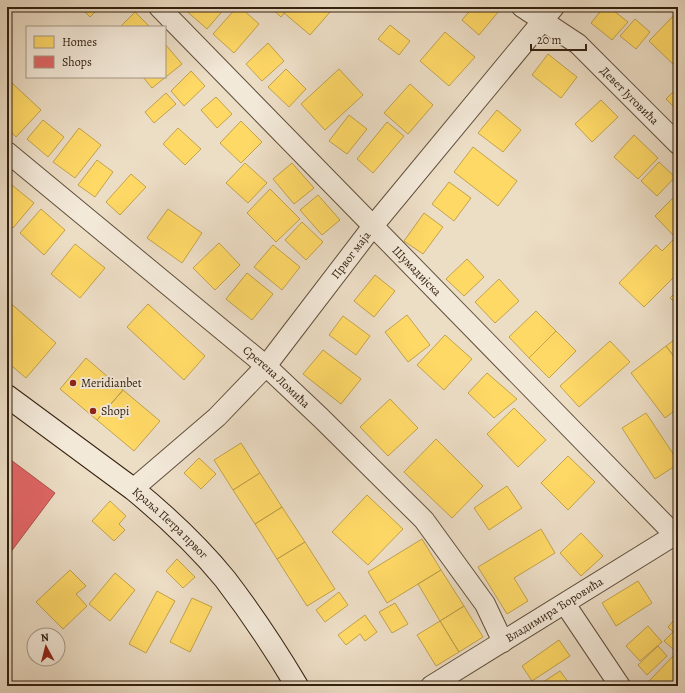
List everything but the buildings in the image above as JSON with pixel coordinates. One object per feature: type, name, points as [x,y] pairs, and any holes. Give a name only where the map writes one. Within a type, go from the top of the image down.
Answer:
[{"type":"main road","name":"Краља Петра првог","points":[[7,396],[133,489],[184,535],[225,580],[254,620],[297,686]]},
{"type":"street","name":"Шумадијска","points":[[159,7],[676,534]]},
{"type":"street","name":"Девет Југовића","points":[[522,7],[548,14],[678,144]]},
{"type":"street","name":"Првог маја","points":[[133,489],[236,399],[266,366],[373,226],[548,14]]},
{"type":"street","name":"Сретена Ломића","points":[[7,152],[266,366],[321,418],[424,520],[486,604],[503,642]]},
{"type":"street","name":"Владимира Ћоровића","points":[[431,686],[676,534]]},
{"type":"street","points":[[564,604],[620,686]]},
{"type":"place","name":"Meridianbet","points":[[73,383]]},
{"type":"place","name":"Shopi","points":[[93,411]]}]
